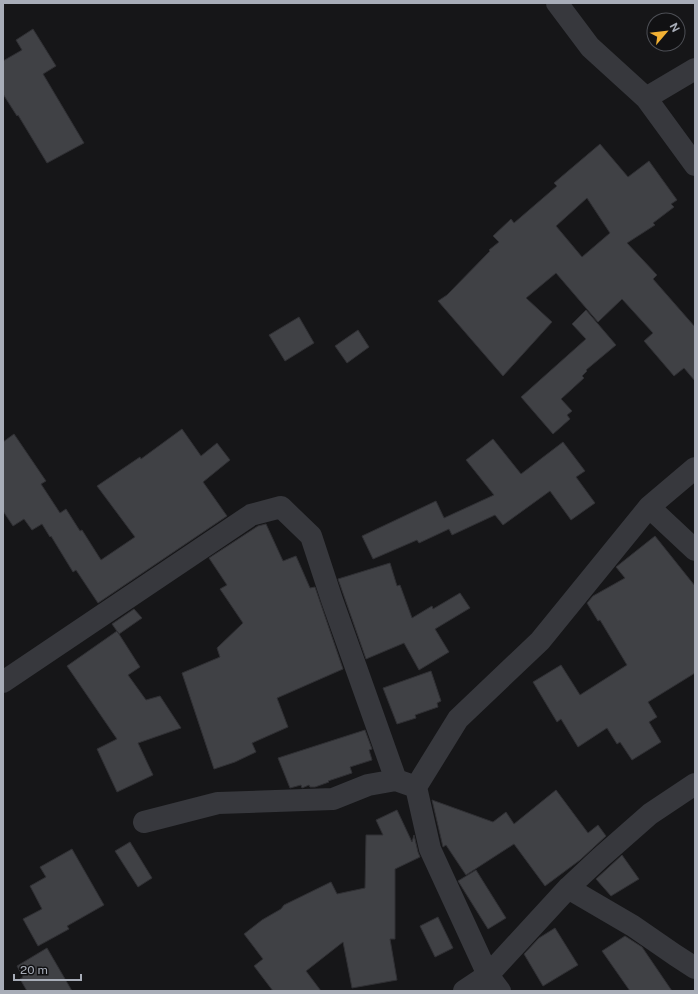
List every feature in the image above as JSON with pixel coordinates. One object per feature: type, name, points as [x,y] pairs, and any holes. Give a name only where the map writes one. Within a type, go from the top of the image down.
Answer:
[{"type":"street","points":[[557,3],[590,47],[646,98],[695,165]]},
{"type":"street","points":[[646,98],[695,69]]},
{"type":"street","points":[[144,822],[218,803],[333,799],[368,785],[406,783],[433,761],[458,719],[540,641],[649,507],[695,468]]},
{"type":"street","points":[[3,682],[252,515],[281,507],[311,536],[332,600],[406,783],[430,850],[494,983]]},
{"type":"street","points":[[649,507],[695,550]]},
{"type":"street","points":[[464,991],[494,983],[568,888],[650,814],[695,784]]},
{"type":"street","points":[[568,888],[633,926],[695,968]]},
{"type":"building","points":[[33,29],[56,66],[43,74],[84,143],[47,163],[18,115],[17,116],[3,94],[3,61],[22,50],[16,40]]},
{"type":"building","points":[[600,144],[628,177],[649,161],[677,200],[671,204],[674,207],[653,223],[655,225],[627,243],[657,275],[653,279],[695,327],[695,381],[684,368],[674,376],[644,341],[653,333],[622,299],[598,322],[556,273],[526,298],[552,322],[503,376],[438,301],[447,295],[490,251],[489,250],[499,242],[493,236],[511,219],[514,223],[557,186],[554,183]],"holes":[[[587,198],[610,233],[582,257],[556,226]]]},
{"type":"building","points":[[586,310],[616,345],[586,370],[587,371],[582,376],[584,378],[561,399],[572,411],[567,415],[570,419],[553,434],[521,397],[586,339],[572,324]]},
{"type":"building","points":[[299,317],[314,343],[285,361],[269,335]]},
{"type":"building","points":[[358,330],[369,347],[347,363],[335,346]]},
{"type":"building","points":[[182,429],[201,456],[217,443],[230,460],[203,482],[227,516],[98,603],[76,570],[73,572],[42,524],[32,530],[24,519],[13,526],[3,511],[3,442],[14,434],[46,481],[41,484],[60,513],[66,509],[80,531],[82,530],[101,560],[135,537],[97,486],[140,457],[141,459]]},
{"type":"building","points":[[493,439],[521,474],[563,442],[585,471],[576,477],[595,503],[571,520],[550,491],[503,525],[495,515],[452,535],[449,529],[419,543],[417,540],[373,559],[362,536],[436,501],[444,518],[494,495],[466,460]]},
{"type":"building","points":[[266,524],[283,561],[296,556],[310,588],[315,587],[343,669],[277,698],[288,727],[252,743],[256,752],[235,762],[214,769],[182,673],[220,657],[217,648],[243,623],[220,589],[227,585],[209,558],[258,526]]},
{"type":"building","points":[[655,536],[695,586],[695,673],[648,702],[657,717],[649,722],[661,742],[632,760],[620,742],[617,744],[607,728],[578,747],[561,719],[557,722],[533,682],[561,665],[580,695],[627,665],[600,620],[598,621],[587,603],[593,596],[625,578],[616,567]]},
{"type":"building","points":[[390,563],[397,586],[400,585],[412,618],[432,606],[433,609],[460,593],[470,608],[435,629],[449,652],[419,670],[404,643],[366,659],[338,579]]},
{"type":"building","points":[[134,609],[142,618],[119,634],[112,624]]},
{"type":"building","points":[[117,631],[140,667],[128,675],[146,700],[160,696],[181,728],[138,743],[153,775],[117,792],[97,749],[117,739],[67,666]]},
{"type":"building","points":[[431,671],[441,701],[437,703],[438,707],[415,715],[416,718],[397,724],[383,688]]},
{"type":"building","points":[[365,730],[372,749],[369,750],[372,760],[350,767],[352,773],[315,787],[310,787],[309,785],[302,788],[301,785],[290,788],[278,758]]},
{"type":"building","points":[[556,790],[588,833],[598,825],[606,836],[580,860],[545,886],[514,844],[466,875],[446,845],[443,847],[432,800],[493,822],[506,812],[514,824]]},
{"type":"building","points":[[397,810],[412,842],[414,835],[420,857],[395,869],[395,939],[390,939],[397,980],[352,988],[343,942],[306,971],[321,991],[273,991],[254,966],[263,959],[244,934],[262,920],[281,909],[284,905],[331,882],[337,894],[365,888],[366,835],[383,835],[376,820]]},
{"type":"building","points":[[130,842],[152,878],[138,887],[115,851]]},
{"type":"building","points":[[72,849],[104,905],[67,926],[69,929],[38,946],[23,919],[42,909],[30,886],[46,877],[40,867]]},
{"type":"building","points":[[622,855],[639,879],[611,896],[596,879]]},
{"type":"building","points":[[476,870],[506,918],[488,929],[458,881]]},
{"type":"building","points":[[438,917],[453,948],[435,957],[420,926]]},
{"type":"building","points":[[555,928],[578,965],[543,986],[524,954],[539,938]]},
{"type":"building","points":[[625,936],[642,947],[672,991],[630,991],[602,951]]},
{"type":"building","points":[[47,948],[72,991],[27,991],[20,979],[23,977],[17,966]]}]
